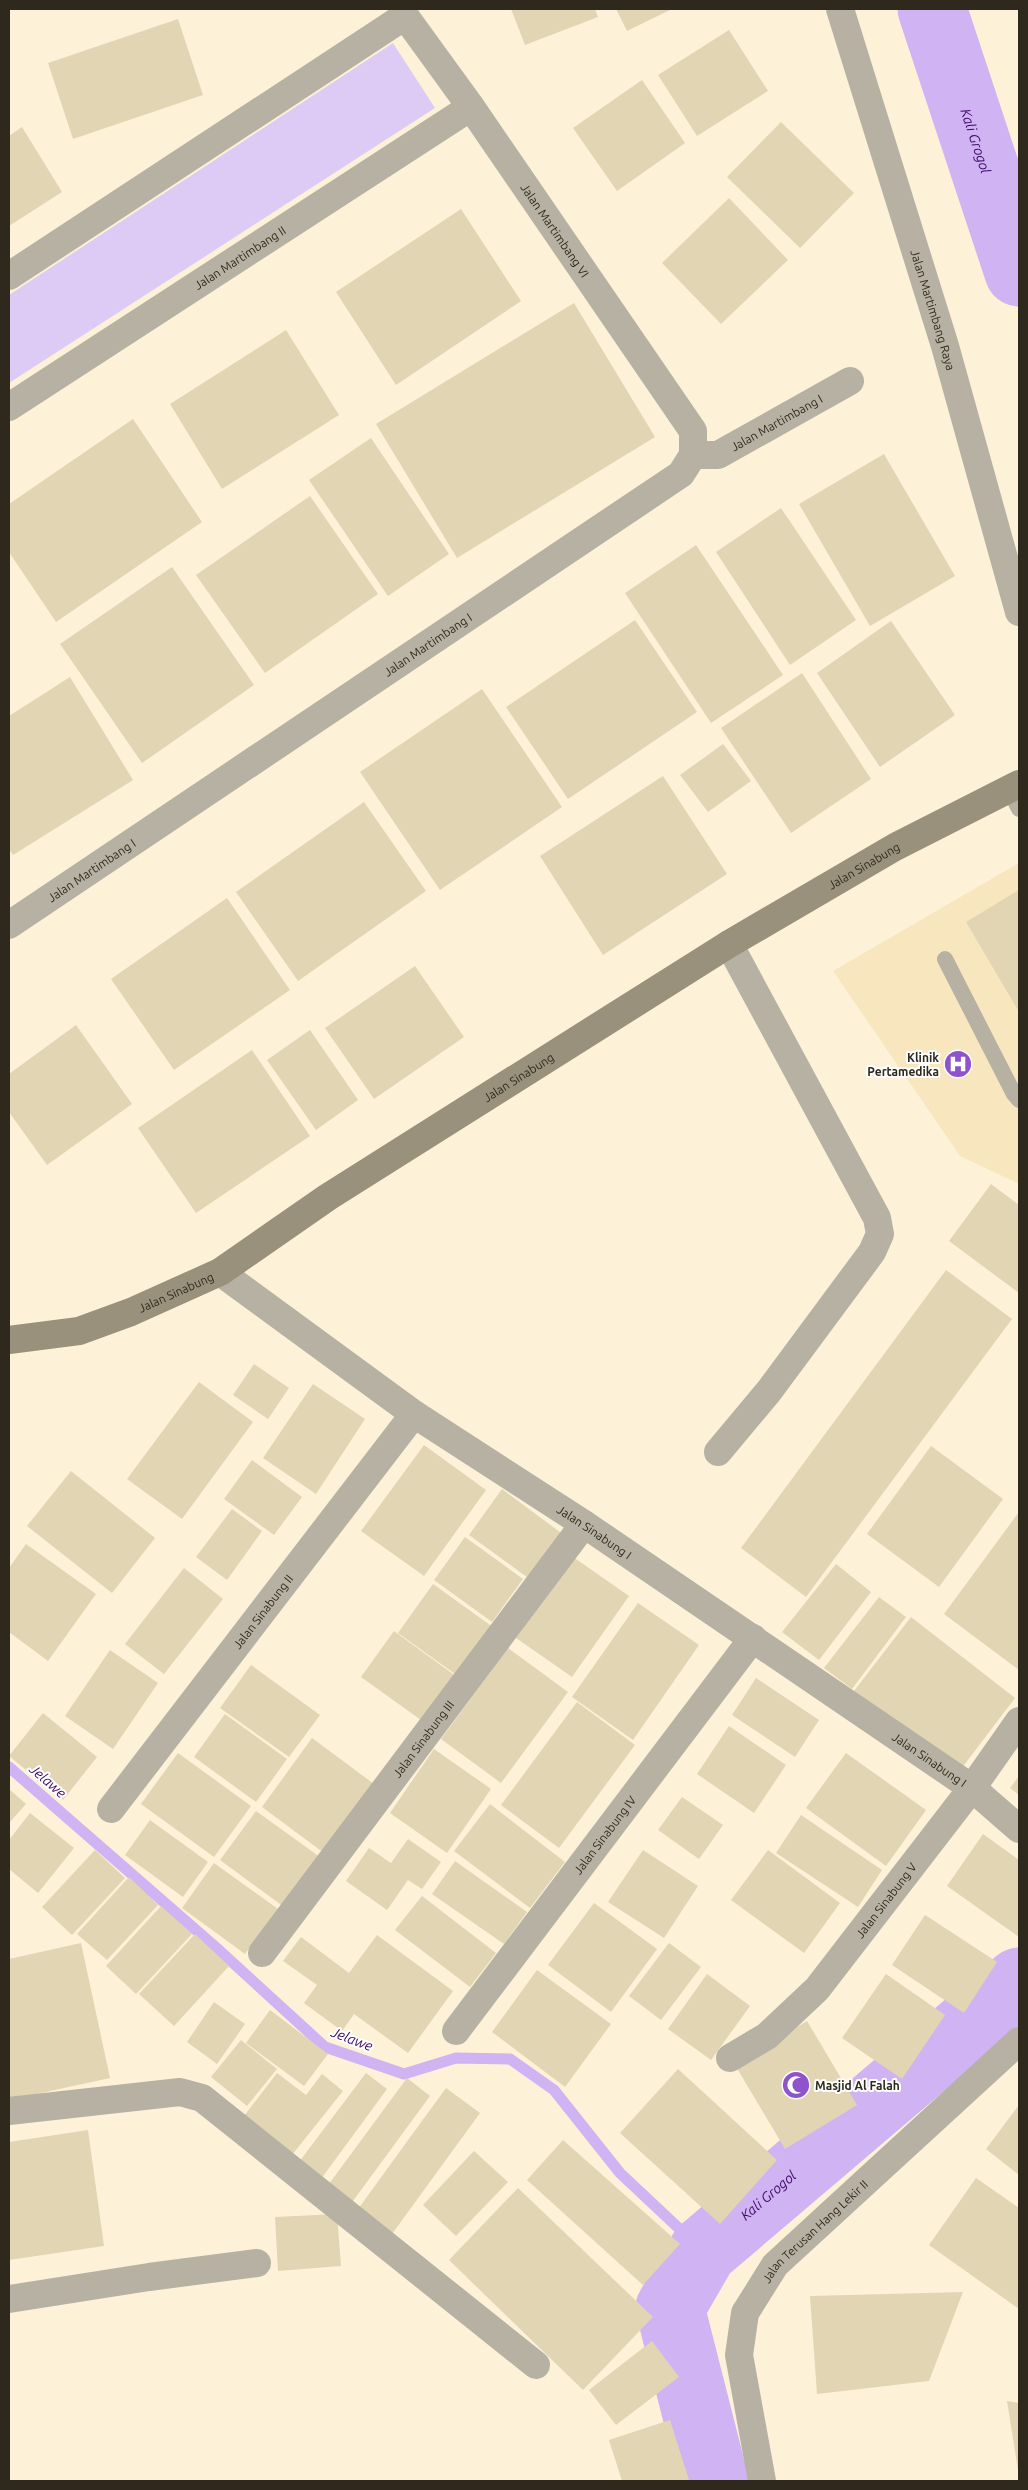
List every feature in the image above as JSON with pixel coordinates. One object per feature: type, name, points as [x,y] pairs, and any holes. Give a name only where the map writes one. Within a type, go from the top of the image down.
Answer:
[{"type":"street","name":"Jalan Martimbang Raya","points":[[843,11],[945,346],[1019,612]]},
{"type":"street","name":"Jalan Martimbang VI","points":[[404,12],[693,431],[693,455]]},
{"type":"street","points":[[9,276],[404,12]]},
{"type":"street","name":"Jalan Martimbang II","points":[[9,407],[470,107]]},
{"type":"street","name":"Jalan Martimbang I","points":[[9,925],[681,474],[693,455],[718,455],[850,381]]},
{"type":"street","name":"Jalan Sinabung","points":[[9,1340],[79,1331],[131,1312],[220,1272],[328,1197],[729,944],[895,846],[1016,794]]},
{"type":"street","points":[[718,1452],[769,1392],[872,1252],[880,1234],[877,1218],[729,944]]},
{"type":"street","name":"Jalan Sinabung I","points":[[220,1272],[414,1414],[584,1524],[972,1788],[1019,1829]]},
{"type":"street","name":"Jalan Sinabung II","points":[[111,1809],[414,1414]]},
{"type":"street","name":"Jalan Sinabung III","points":[[262,1954],[584,1524]]},
{"type":"street","name":"Jalan Sinabung IV","points":[[456,2030],[753,1638]]},
{"type":"street","name":"Jalan Sinabung V","points":[[730,2058],[768,2036],[817,1989],[972,1788],[1019,1720]]},
{"type":"street","name":"Jalan Terusan Hang Lekir II","points":[[762,2481],[739,2355],[745,2313],[775,2264],[1019,2041]]},
{"type":"street","points":[[9,2111],[180,2092],[202,2098],[536,2365]]},
{"type":"street","points":[[9,2299],[149,2276],[257,2263]]},
{"type":"lane","points":[[945,959],[1014,1094],[1019,1100]]},
{"type":"shaded area","points":[[393,43],[435,108],[9,383],[9,295]]},
{"type":"shaded area","name":"Klinik Pertamedika","points":[[1019,863],[1019,1184],[960,1156],[833,971]]},
{"type":"building","points":[[511,9],[595,9],[598,17],[525,45]]},
{"type":"building","points":[[616,9],[672,9],[627,31]]},
{"type":"building","points":[[178,19],[203,95],[73,139],[48,63]]},
{"type":"building","points":[[729,30],[768,91],[697,136],[658,75]]},
{"type":"building","points":[[642,80],[685,143],[617,191],[573,128]]},
{"type":"building","points":[[781,122],[854,193],[800,248],[727,177]]},
{"type":"building","points":[[22,127],[62,192],[9,226],[9,136]]},
{"type":"building","points":[[729,198],[788,260],[721,324],[662,263]]},
{"type":"building","points":[[461,209],[521,301],[396,385],[336,292]]},
{"type":"building","points":[[574,303],[655,437],[457,558],[376,424]]},
{"type":"building","points":[[286,330],[339,415],[222,489],[170,404]]},
{"type":"building","points":[[133,419],[202,522],[56,622],[9,552],[9,504]]},
{"type":"building","points":[[371,438],[449,554],[388,596],[309,480]]},
{"type":"building","points":[[884,454],[955,576],[870,626],[799,504]]},
{"type":"building","points":[[310,496],[378,594],[265,673],[196,575]]},
{"type":"building","points":[[781,508],[856,620],[790,665],[716,552]]},
{"type":"building","points":[[696,545],[783,675],[711,723],[625,593]]},
{"type":"building","points":[[172,567],[254,685],[142,763],[60,644]]},
{"type":"building","points":[[635,620],[697,712],[568,799],[506,707]]},
{"type":"building","points":[[891,621],[955,715],[880,767],[817,673]]},
{"type":"building","points":[[802,673],[871,779],[791,833],[721,728]]},
{"type":"building","points":[[70,677],[133,780],[13,855],[9,849],[9,716]]},
{"type":"building","points":[[482,689],[562,807],[440,890],[360,772]]},
{"type":"building","points":[[723,744],[751,781],[708,812],[680,775]]},
{"type":"building","points":[[663,776],[727,874],[603,955],[540,856]]},
{"type":"building","points":[[364,802],[426,891],[298,981],[236,892]]},
{"type":"building","points":[[1019,890],[1019,1012],[966,922]]},
{"type":"building","points":[[227,898],[290,990],[174,1070],[111,979]]},
{"type":"building","points":[[415,966],[464,1037],[374,1099],[325,1028]]},
{"type":"building","points":[[76,1025],[132,1104],[47,1165],[9,1112],[9,1074]]},
{"type":"building","points":[[310,1030],[358,1100],[316,1130],[267,1060]]},
{"type":"building","points":[[252,1050],[310,1136],[196,1213],[138,1128]]},
{"type":"building","points":[[991,1184],[1019,1205],[1019,1293],[949,1241]]},
{"type":"building","points":[[946,1270],[1012,1319],[806,1597],[741,1548]]},
{"type":"building","points":[[254,1364],[289,1388],[268,1419],[233,1395]]},
{"type":"building","points":[[199,1382],[253,1422],[182,1519],[127,1479]]},
{"type":"building","points":[[313,1384],[365,1419],[316,1494],[263,1458]]},
{"type":"building","points":[[424,1445],[486,1490],[424,1576],[361,1531]]},
{"type":"building","points":[[931,1446],[1003,1499],[939,1587],[867,1534]]},
{"type":"building","points":[[252,1460],[302,1497],[274,1535],[224,1499]]},
{"type":"building","points":[[71,1471],[155,1538],[112,1593],[27,1526]]},
{"type":"building","points":[[502,1489],[568,1538],[535,1583],[469,1535]]},
{"type":"building","points":[[232,1509],[262,1531],[227,1580],[196,1557]]},
{"type":"building","points":[[1019,1512],[1019,1670],[944,1614]]},
{"type":"building","points":[[465,1537],[523,1579],[492,1622],[434,1580]]},
{"type":"building","points":[[26,1544],[96,1594],[48,1661],[9,1632],[9,1568]]},
{"type":"building","points":[[573,1557],[629,1596],[572,1677],[516,1638]]},
{"type":"building","points":[[836,1564],[871,1592],[819,1660],[782,1632]]},
{"type":"building","points":[[184,1568],[223,1599],[164,1674],[125,1644]]},
{"type":"building","points":[[433,1584],[497,1630],[462,1679],[398,1633]]},
{"type":"building","points":[[879,1597],[906,1617],[852,1689],[824,1668]]},
{"type":"building","points":[[638,1603],[699,1645],[633,1740],[572,1697]]},
{"type":"building","points":[[911,1617],[1015,1698],[958,1773],[854,1691]]},
{"type":"building","points":[[394,1631],[461,1680],[428,1725],[361,1677]]},
{"type":"building","points":[[508,1648],[568,1692],[501,1783],[441,1739]]},
{"type":"building","points":[[110,1650],[158,1683],[113,1749],[65,1716]]},
{"type":"building","points":[[251,1665],[320,1715],[289,1757],[220,1708]]},
{"type":"building","points":[[756,1678],[819,1720],[795,1757],[732,1715]]},
{"type":"building","points":[[577,1702],[635,1745],[559,1848],[501,1805]]},
{"type":"building","points":[[43,1713],[97,1757],[63,1800],[9,1756]]},
{"type":"building","points":[[225,1714],[287,1759],[256,1802],[194,1757]]},
{"type":"building","points":[[729,1726],[786,1765],[754,1813],[697,1774]]},
{"type":"building","points":[[312,1738],[374,1784],[324,1853],[262,1807]]},
{"type":"building","points":[[434,1749],[491,1789],[447,1853],[390,1813]]},
{"type":"building","points":[[178,1753],[251,1806],[214,1857],[141,1804]]},
{"type":"building","points":[[846,1753],[926,1810],[886,1866],[806,1808]]},
{"type":"building","points":[[1019,1776],[1019,1795],[1010,1788]]},
{"type":"building","points":[[9,1789],[26,1804],[9,1823]]},
{"type":"building","points":[[682,1797],[723,1825],[699,1859],[658,1830]]},
{"type":"building","points":[[490,1804],[565,1862],[530,1908],[454,1851]]},
{"type":"building","points":[[256,1811],[320,1857],[284,1907],[220,1860]]},
{"type":"building","points":[[30,1813],[74,1848],[38,1893],[9,1869],[9,1840]]},
{"type":"building","points":[[801,1815],[882,1870],[858,1907],[776,1853]]},
{"type":"building","points":[[150,1820],[208,1862],[183,1897],[125,1855]]},
{"type":"building","points":[[983,1834],[1019,1860],[1019,1937],[947,1886]]},
{"type":"building","points":[[408,1839],[441,1862],[422,1889],[408,1880],[387,1910],[346,1881],[369,1848],[391,1863]]},
{"type":"building","points":[[95,1850],[125,1878],[72,1935],[42,1907]]},
{"type":"building","points":[[643,1850],[698,1886],[664,1938],[608,1902]]},
{"type":"building","points":[[768,1850],[840,1903],[804,1953],[731,1900]]},
{"type":"building","points":[[455,1861],[527,1912],[504,1944],[432,1894]]},
{"type":"building","points":[[214,1863],[278,1909],[245,1954],[182,1908]]},
{"type":"building","points":[[129,1877],[158,1905],[107,1960],[77,1934]]},
{"type":"building","points":[[422,1896],[496,1953],[470,1987],[395,1930]]},
{"type":"building","points":[[594,1903],[657,1949],[611,2012],[548,1965]]},
{"type":"building","points":[[161,1906],[192,1934],[136,1994],[106,1966]]},
{"type":"building","points":[[925,1915],[997,1962],[964,2013],[892,1965]]},
{"type":"building","points":[[195,1934],[229,1966],[174,2026],[139,1994]]},
{"type":"building","points":[[377,1935],[453,1991],[408,2053],[354,2014],[342,2031],[304,2003],[317,1985],[283,1961],[301,1937],[349,1973]]},
{"type":"building","points":[[81,1943],[110,2078],[9,2100],[9,1959]]},
{"type":"building","points":[[669,1943],[701,1967],[661,2020],[629,1996]]},
{"type":"building","points":[[537,1970],[611,2024],[565,2087],[492,2032]]},
{"type":"building","points":[[707,1974],[750,2006],[711,2060],[668,2029]]},
{"type":"building","points":[[886,1974],[945,2015],[902,2079],[842,2038]]},
{"type":"building","points":[[214,2002],[245,2024],[217,2064],[187,2042]]},
{"type":"building","points":[[270,2010],[328,2054],[304,2086],[246,2043]]},
{"type":"building","name":"Masjid Al Falah","points":[[807,2021],[857,2105],[785,2149],[735,2065]]},
{"type":"building","points":[[241,2040],[277,2069],[247,2106],[211,2077]]},
{"type":"building","points":[[678,2069],[777,2160],[720,2224],[620,2133]]},
{"type":"building","points":[[277,2073],[306,2095],[322,2074],[343,2091],[292,2155],[244,2116]]},
{"type":"building","points":[[366,2073],[387,2089],[321,2179],[299,2162]]},
{"type":"building","points":[[407,2078],[430,2096],[350,2205],[326,2188]]},
{"type":"building","points":[[446,2088],[480,2113],[392,2234],[358,2209]]},
{"type":"building","points":[[1019,2105],[1019,2175],[986,2149]]},
{"type":"building","points":[[88,2130],[104,2246],[9,2260],[9,2142]]},
{"type":"building","points":[[563,2140],[680,2244],[643,2285],[527,2180]]},
{"type":"building","points":[[474,2151],[508,2182],[456,2236],[423,2205]]},
{"type":"building","points":[[976,2178],[1019,2208],[1019,2309],[929,2245]]},
{"type":"building","points":[[518,2188],[653,2317],[583,2390],[449,2260]]},
{"type":"building","points":[[337,2214],[341,2266],[278,2271],[275,2217]]},
{"type":"building","points":[[963,2292],[929,2381],[817,2394],[810,2296]]},
{"type":"building","points":[[652,2341],[679,2377],[616,2425],[589,2390]]},
{"type":"building","points":[[1007,2401],[1019,2403],[1018,2470]]},
{"type":"building","points":[[670,2420],[689,2480],[622,2481],[609,2440]]},
{"type":"waterway","name":"Kali Grogol","points":[[932,9],[1019,272]]},
{"type":"waterway","name":"Jelawe","points":[[9,1767],[220,1951],[325,2047],[404,2074],[456,2058],[510,2059],[554,2090],[620,2173],[703,2251]]},
{"type":"waterway","name":"Kali Grogol","points":[[714,2481],[670,2308],[703,2251],[1019,1982]]},
{"type":"place","name":"Klinik Pertamedika","points":[[958,1064]]},
{"type":"place","name":"Masjid Al Falah","points":[[796,2085]]}]
